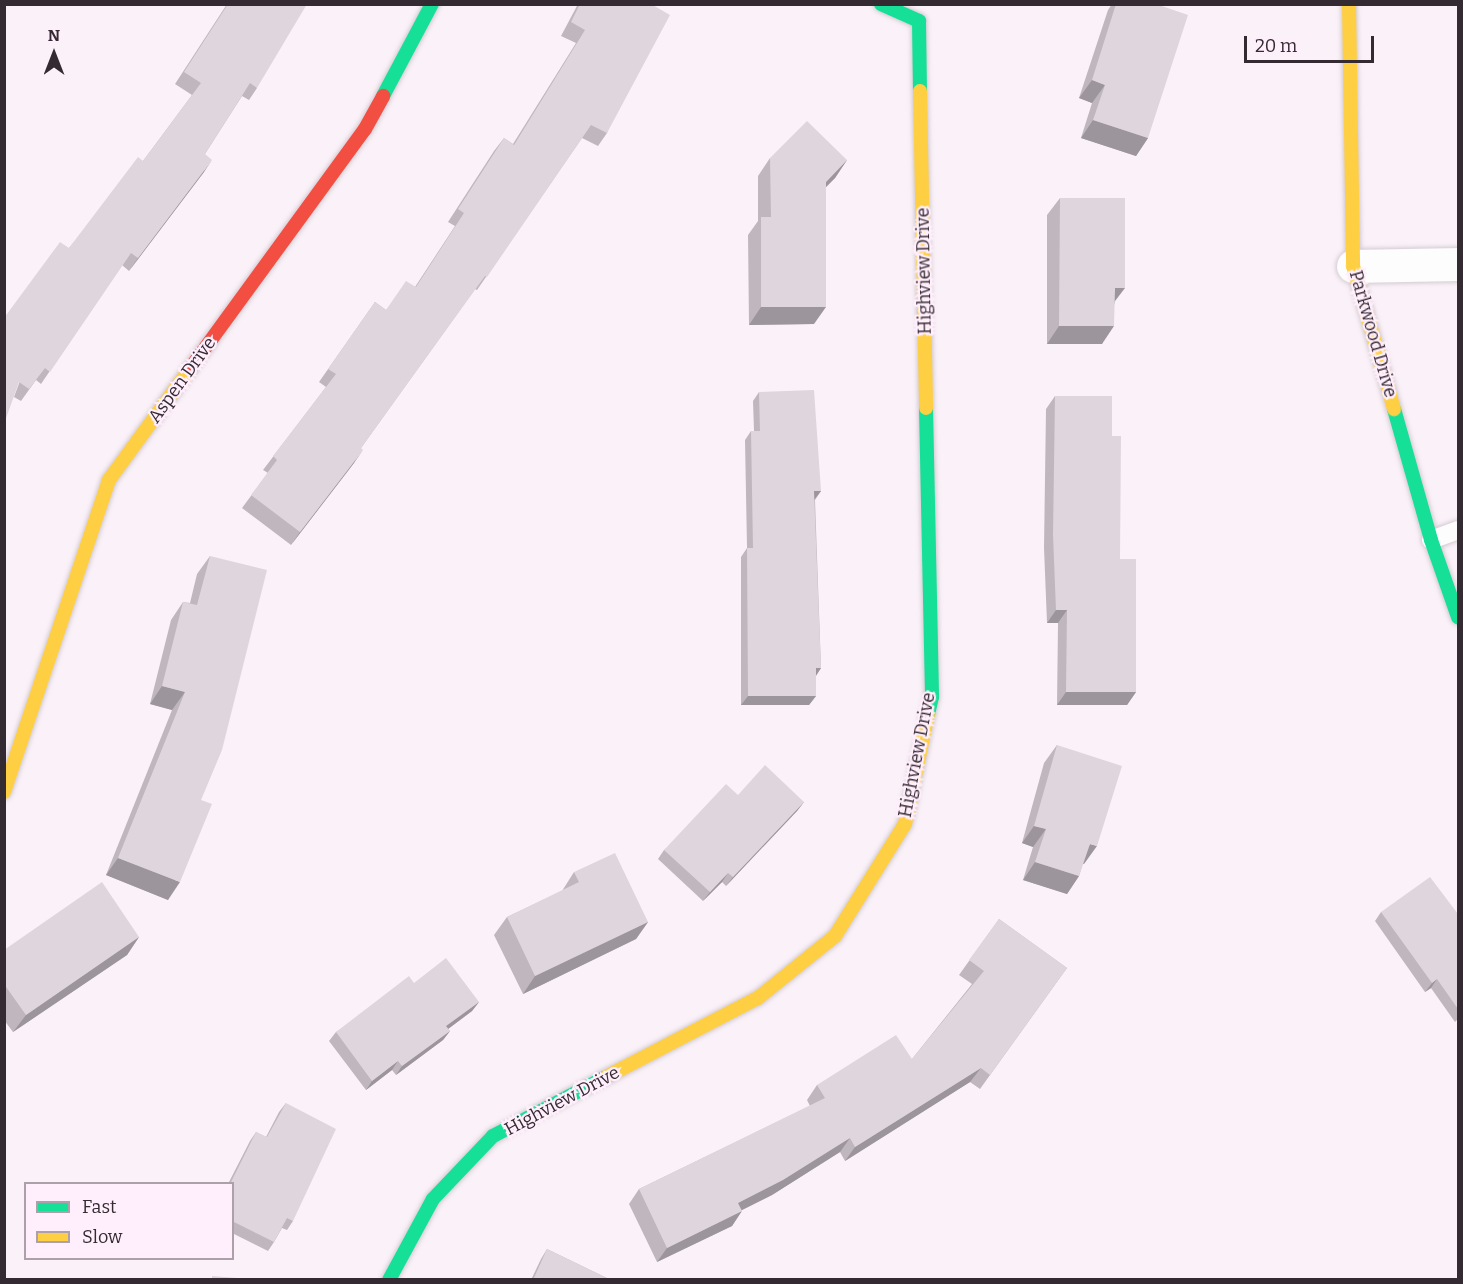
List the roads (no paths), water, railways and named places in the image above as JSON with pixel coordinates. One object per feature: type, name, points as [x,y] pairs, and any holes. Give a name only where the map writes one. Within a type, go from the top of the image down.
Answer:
[{"type":"street","name":"Aspen Drive","points":[[4,792],[109,480],[365,129],[432,4]]},
{"type":"street","name":"Highview Drive","points":[[389,1280],[433,1199],[493,1136],[758,998],[835,936],[905,824],[932,697],[919,21],[880,4]]},
{"type":"street","name":"Parkwood Drive","points":[[1349,4],[1353,266],[1431,540],[1458,617]]},
{"type":"street","points":[[1353,266],[1458,264]]},
{"type":"lane","points":[[1431,540],[1458,530]]}]
